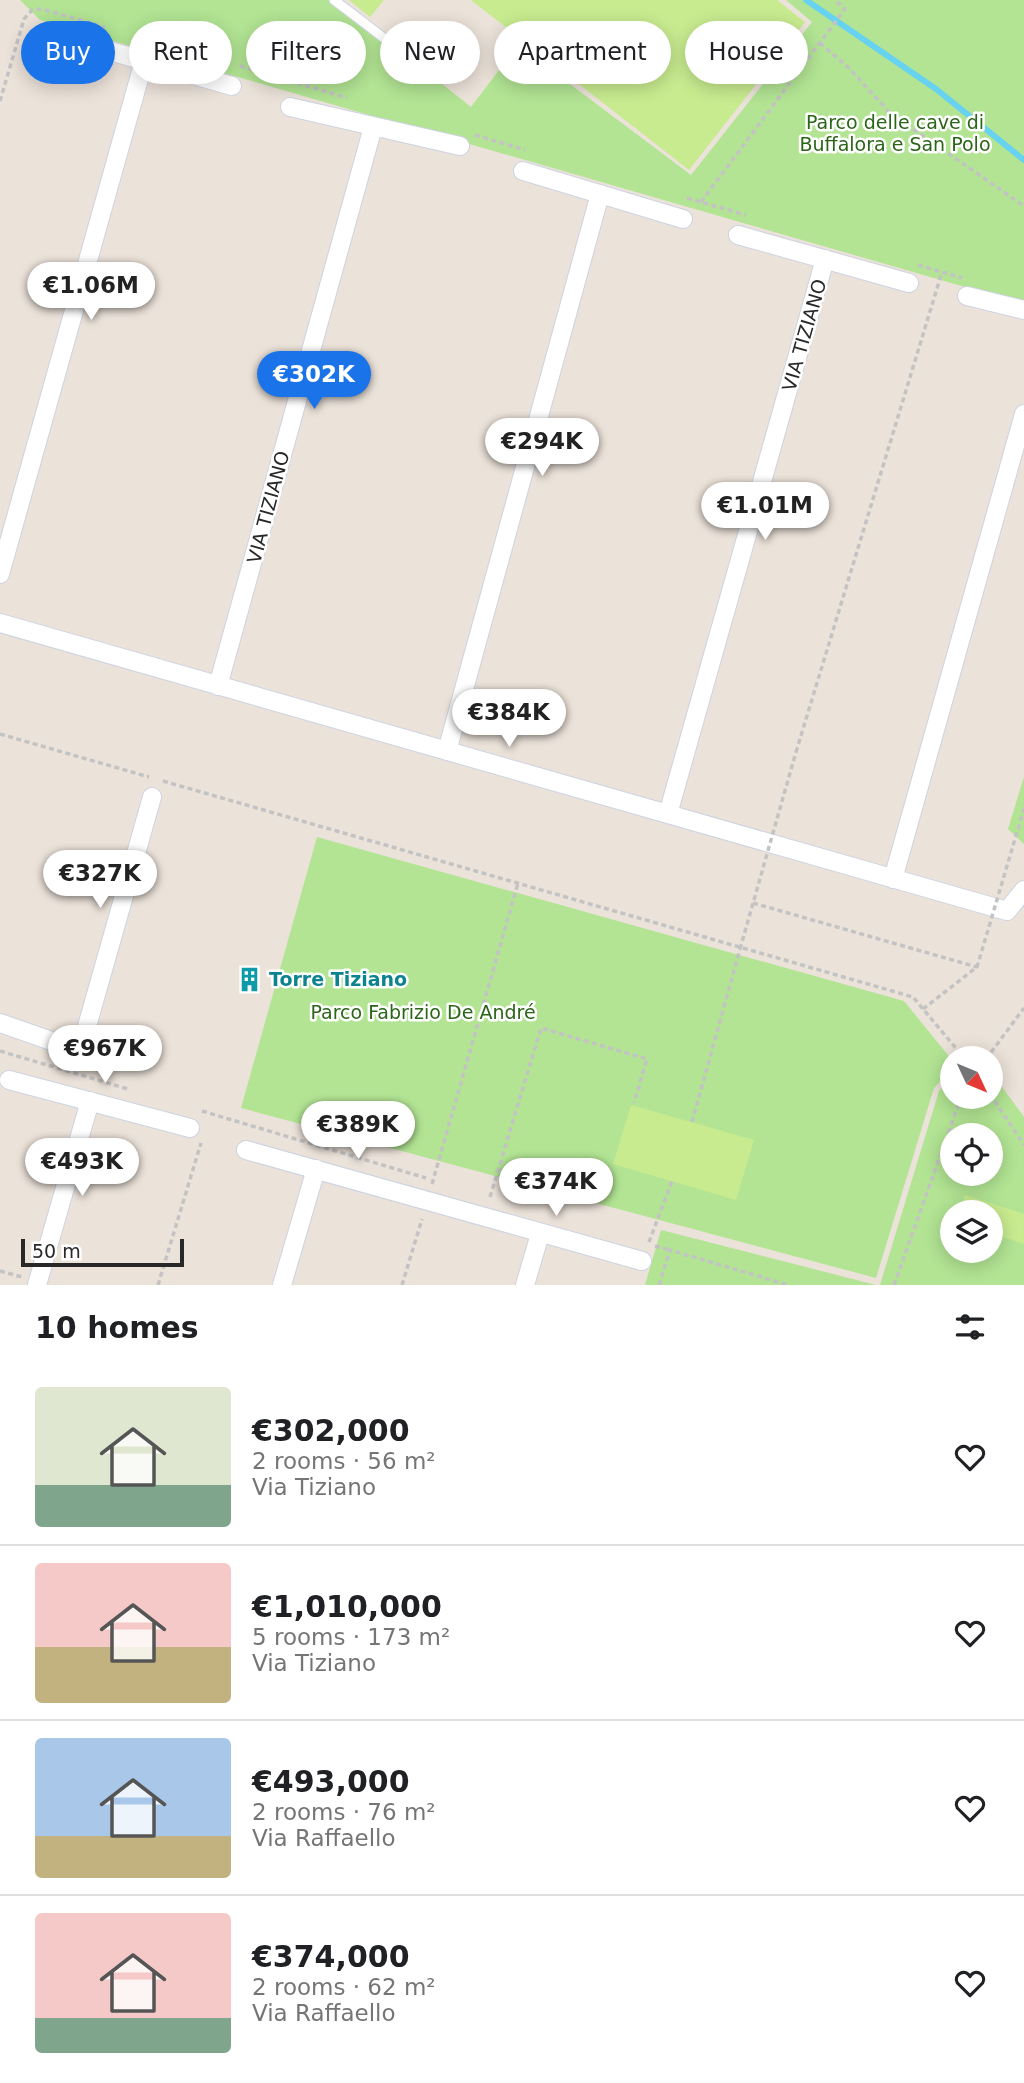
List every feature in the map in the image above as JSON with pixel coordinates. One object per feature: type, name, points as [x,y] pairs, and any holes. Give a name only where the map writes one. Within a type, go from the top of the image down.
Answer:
[{"type":"street","points":[[0,574],[138,84]]},
{"type":"street","points":[[225,84],[232,86]]},
{"type":"street","points":[[290,107],[373,127],[462,139]]},
{"type":"street","name":"VIA TIZIANO","points":[[218,686],[373,127]]},
{"type":"street","points":[[523,171],[682,219]]},
{"type":"street","points":[[447,751],[600,194]]},
{"type":"street","name":"VIA TIZIANO","points":[[738,235],[909,283]]},
{"type":"street","name":"VIA TIZIANO","points":[[668,814],[825,259]]},
{"type":"street","points":[[966,287],[1024,310]]},
{"type":"street","points":[[893,879],[1024,414]]},
{"type":"street","points":[[0,623],[1007,911],[1024,890]]},
{"type":"street","points":[[0,1023],[80,1051],[152,797]]},
{"type":"street","points":[[9,1080],[199,1131]]},
{"type":"street","points":[[37,1285],[90,1101]]},
{"type":"street","points":[[246,1150],[642,1261]]},
{"type":"street","points":[[282,1285],[316,1169]]},
{"type":"street","points":[[525,1285],[540,1234]]},
{"type":"lane","points":[[334,0],[380,35]]},
{"type":"path","points":[[701,202],[845,9],[835,0]]},
{"type":"path","points":[[23,21],[32,10],[42,9],[84,21]]},
{"type":"path","points":[[0,102],[21,29]]},
{"type":"path","points":[[820,43],[849,68],[890,113],[1024,206]]},
{"type":"path","points":[[232,64],[359,101]]},
{"type":"path","points":[[462,139],[530,152]]},
{"type":"path","points":[[675,194],[755,217]]},
{"type":"path","points":[[915,264],[942,272],[966,287]]},
{"type":"path","points":[[692,1122],[796,752],[942,272]]},
{"type":"path","points":[[0,734],[913,997],[954,1046]]},
{"type":"path","points":[[923,1009],[977,967],[1024,809]]},
{"type":"path","points":[[402,1285],[518,883]]},
{"type":"path","points":[[753,903],[977,967]]},
{"type":"path","points":[[996,1046],[1024,1008]]},
{"type":"path","points":[[479,1194],[490,1197],[541,1028],[647,1059],[634,1103]]},
{"type":"path","points":[[0,1051],[131,1090]]},
{"type":"path","points":[[197,1110],[445,1184]]},
{"type":"path","points":[[894,1285],[956,1110]]},
{"type":"path","points":[[1001,1110],[1024,1145]]},
{"type":"path","points":[[158,1285],[199,1131],[210,1113]]},
{"type":"path","points":[[672,1181],[648,1244],[788,1285]]},
{"type":"path","points":[[659,1285],[670,1250]]},
{"type":"green space","name":"Parco delle cave di Buffalora e San Polo","points":[[20,0],[337,0],[363,21],[246,21],[246,79],[232,75],[232,21],[129,21],[129,46],[115,42],[115,21],[40,20]]},
{"type":"green space","points":[[349,0],[384,0],[370,17]]},
{"type":"green space","points":[[471,0],[777,0],[804,21],[685,21],[685,84],[756,84],[689,170],[579,84],[671,84],[671,21],[498,21]]},
{"type":"green space","name":"Parco delle cave di Buffalora e San Polo","points":[[786,0],[1024,0],[1024,304],[262,84],[366,84],[366,23],[380,34],[380,84],[442,84],[471,107],[494,77],[494,84],[570,84],[691,175],[763,84],[808,84],[808,27],[812,22]]},
{"type":"green space","points":[[1024,777],[1024,844],[1008,829]]},
{"type":"green space","name":"Parco Fabrizio De André","points":[[317,837],[904,1001],[941,1046],[940,1082],[934,1088],[876,1278],[241,1108]]},
{"type":"green space","points":[[1003,1088],[1024,1117],[1024,1285],[880,1285],[939,1091],[940,1110],[1003,1110]]},
{"type":"green space","points":[[631,1105],[754,1140],[736,1200],[613,1164]]},
{"type":"green space","points":[[965,1195],[981,1200],[963,1200]]},
{"type":"green space","points":[[1003,1207],[1024,1214],[1024,1244],[1003,1237]]},
{"type":"green space","points":[[661,1230],[876,1285],[645,1285]]},
{"type":"waterway","points":[[806,0],[936,89],[1024,160]]},
{"type":"place","name":"Torre Tiziano","points":[[249,979]]}]
